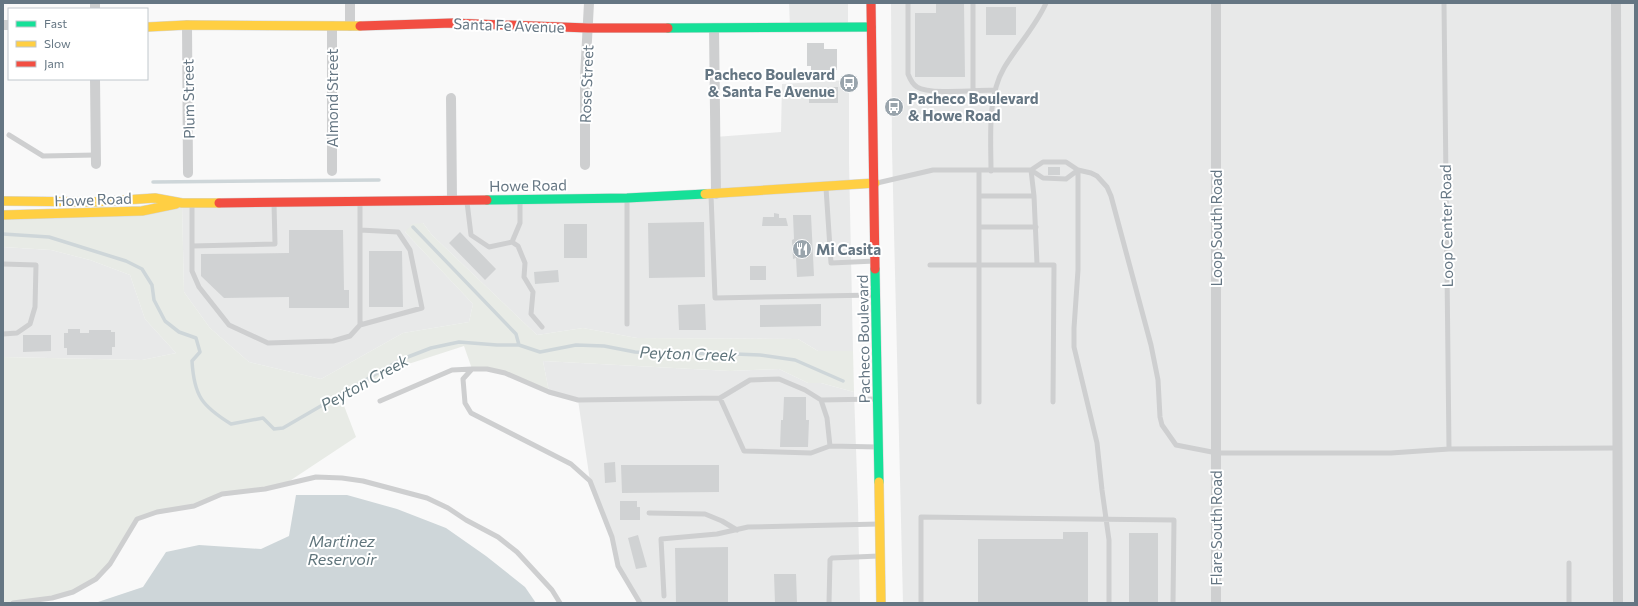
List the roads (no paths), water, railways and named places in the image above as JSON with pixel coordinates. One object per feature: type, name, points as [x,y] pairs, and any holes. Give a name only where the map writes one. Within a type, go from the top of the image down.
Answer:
[{"type":"street","points":[[350,3],[350,26]]},
{"type":"street","name":"Rose Street","points":[[585,165],[585,77],[589,3]]},
{"type":"street","name":"Pacheco Boulevard","points":[[871,3],[881,603]]},
{"type":"street","name":"Loop South Road","points":[[1216,3],[1217,453]]},
{"type":"street","points":[[1616,3],[1618,603]]},
{"type":"street","name":"Santa Fe Avenue","points":[[148,27],[187,25],[350,26],[452,23],[588,28],[871,27]]},
{"type":"street","name":"Plum Street","points":[[187,25],[188,173]]},
{"type":"street","name":"Almond Street","points":[[332,26],[332,171]]},
{"type":"street","points":[[713,194],[714,28]]},
{"type":"street","points":[[95,80],[96,160]]},
{"type":"street","points":[[451,98],[452,200]]},
{"type":"street","name":"Howe Road","points":[[3,215],[142,211],[192,202],[627,198],[713,194],[874,183]]},
{"type":"street","name":"Howe Road","points":[[3,201],[94,202],[156,198],[182,203]]},
{"type":"street","name":"Flare South Road","points":[[1216,603],[1217,453]]},
{"type":"lane","points":[[908,3],[908,74],[910,80],[915,86],[928,91],[995,90]]},
{"type":"lane","points":[[973,3],[973,90]]},
{"type":"lane","points":[[991,171],[991,136],[995,90],[1003,69],[1046,3]]},
{"type":"lane","name":"Loop Center Road","points":[[1444,3],[1449,449]]},
{"type":"lane","points":[[9,136],[43,156],[96,160]]},
{"type":"lane","points":[[874,183],[933,170],[1031,170],[1043,162],[1066,162],[1078,170],[1097,176],[1107,186],[1111,196],[1151,345],[1158,380],[1160,417],[1162,425],[1176,445],[1217,453],[1391,453],[1449,449],[1618,448]]},
{"type":"lane","points":[[1031,170],[1043,178],[1066,179],[1078,170]]},
{"type":"lane","points":[[1031,170],[1036,227],[1037,264]]},
{"type":"lane","points":[[1078,170],[1078,270],[1074,347],[1098,443],[1102,490],[1109,540],[1109,603]]},
{"type":"lane","points":[[979,171],[979,402]]},
{"type":"lane","points":[[826,187],[831,263],[876,260]]},
{"type":"lane","points":[[713,194],[715,298],[877,295]]},
{"type":"lane","points":[[979,196],[1034,196]]},
{"type":"lane","points":[[627,198],[628,324]]},
{"type":"lane","points":[[512,242],[520,223],[520,199]]},
{"type":"lane","points":[[360,200],[360,325]]},
{"type":"lane","points":[[467,200],[471,235],[489,247],[512,242],[518,246],[525,263],[524,277],[533,292],[531,314],[542,326]]},
{"type":"lane","points":[[192,246],[274,244],[274,201]]},
{"type":"lane","points":[[192,202],[192,271],[199,287],[229,325],[268,343],[333,341],[350,336],[360,325],[422,308],[410,250],[398,232],[360,230]]},
{"type":"lane","points":[[979,227],[1036,227]]},
{"type":"lane","points":[[3,264],[36,265],[35,307],[30,324],[17,333],[3,334]]},
{"type":"lane","points":[[930,265],[1054,265],[1053,402]]},
{"type":"lane","points":[[380,401],[452,370],[472,369],[487,369],[505,373],[549,392],[578,400],[720,398],[750,380],[779,378],[805,390],[821,400],[878,399]]},
{"type":"lane","points":[[472,369],[463,378],[465,403],[471,413],[571,464],[590,481],[612,537],[618,566],[640,603]]},
{"type":"lane","points":[[720,398],[744,451],[811,453],[830,446],[878,447]]},
{"type":"lane","points":[[821,400],[827,418],[830,446]]},
{"type":"lane","points":[[13,603],[52,598],[73,592],[96,579],[110,564],[137,519],[157,512],[194,506],[222,494],[264,489],[316,477],[342,478],[363,481],[426,498],[448,508],[466,520],[498,537],[517,552],[552,590],[560,603]]},
{"type":"lane","points":[[649,513],[705,514],[722,521],[736,530]]},
{"type":"lane","points":[[921,603],[921,517],[1174,520],[1173,603]]},
{"type":"lane","points":[[664,596],[661,539],[717,534],[748,527],[880,524]]},
{"type":"lane","points":[[829,603],[829,563],[832,558],[880,556]]},
{"type":"lane","points":[[1569,563],[1569,603]]},
{"type":"water","name":"Martinez Reservoir","points":[[296,495],[347,495],[397,509],[446,528],[486,556],[525,587],[536,603],[95,603],[143,587],[166,552],[199,545],[261,549],[289,536]]},
{"type":"waterway","points":[[153,182],[379,180]]},
{"type":"waterway","points":[[413,227],[516,334],[519,345]]},
{"type":"waterway","name":"Peyton Creek","points":[[3,234],[49,237],[126,261],[142,269],[152,285],[154,300],[165,321],[179,332],[196,338],[200,352],[192,361],[195,383],[201,399],[221,418],[231,424],[263,418],[274,429],[283,428],[400,360],[431,348],[459,342],[519,345],[540,352],[576,345],[604,346],[635,352],[666,354],[711,353],[760,355],[795,360],[843,381]]},
{"type":"place","name":"Pacheco Boulevard & Santa Fe Avenue","points":[[849,83]]},
{"type":"place","name":"Pacheco Boulevard & Howe Road","points":[[894,107]]},
{"type":"place","name":"Mi Casita","points":[[802,249]]}]
